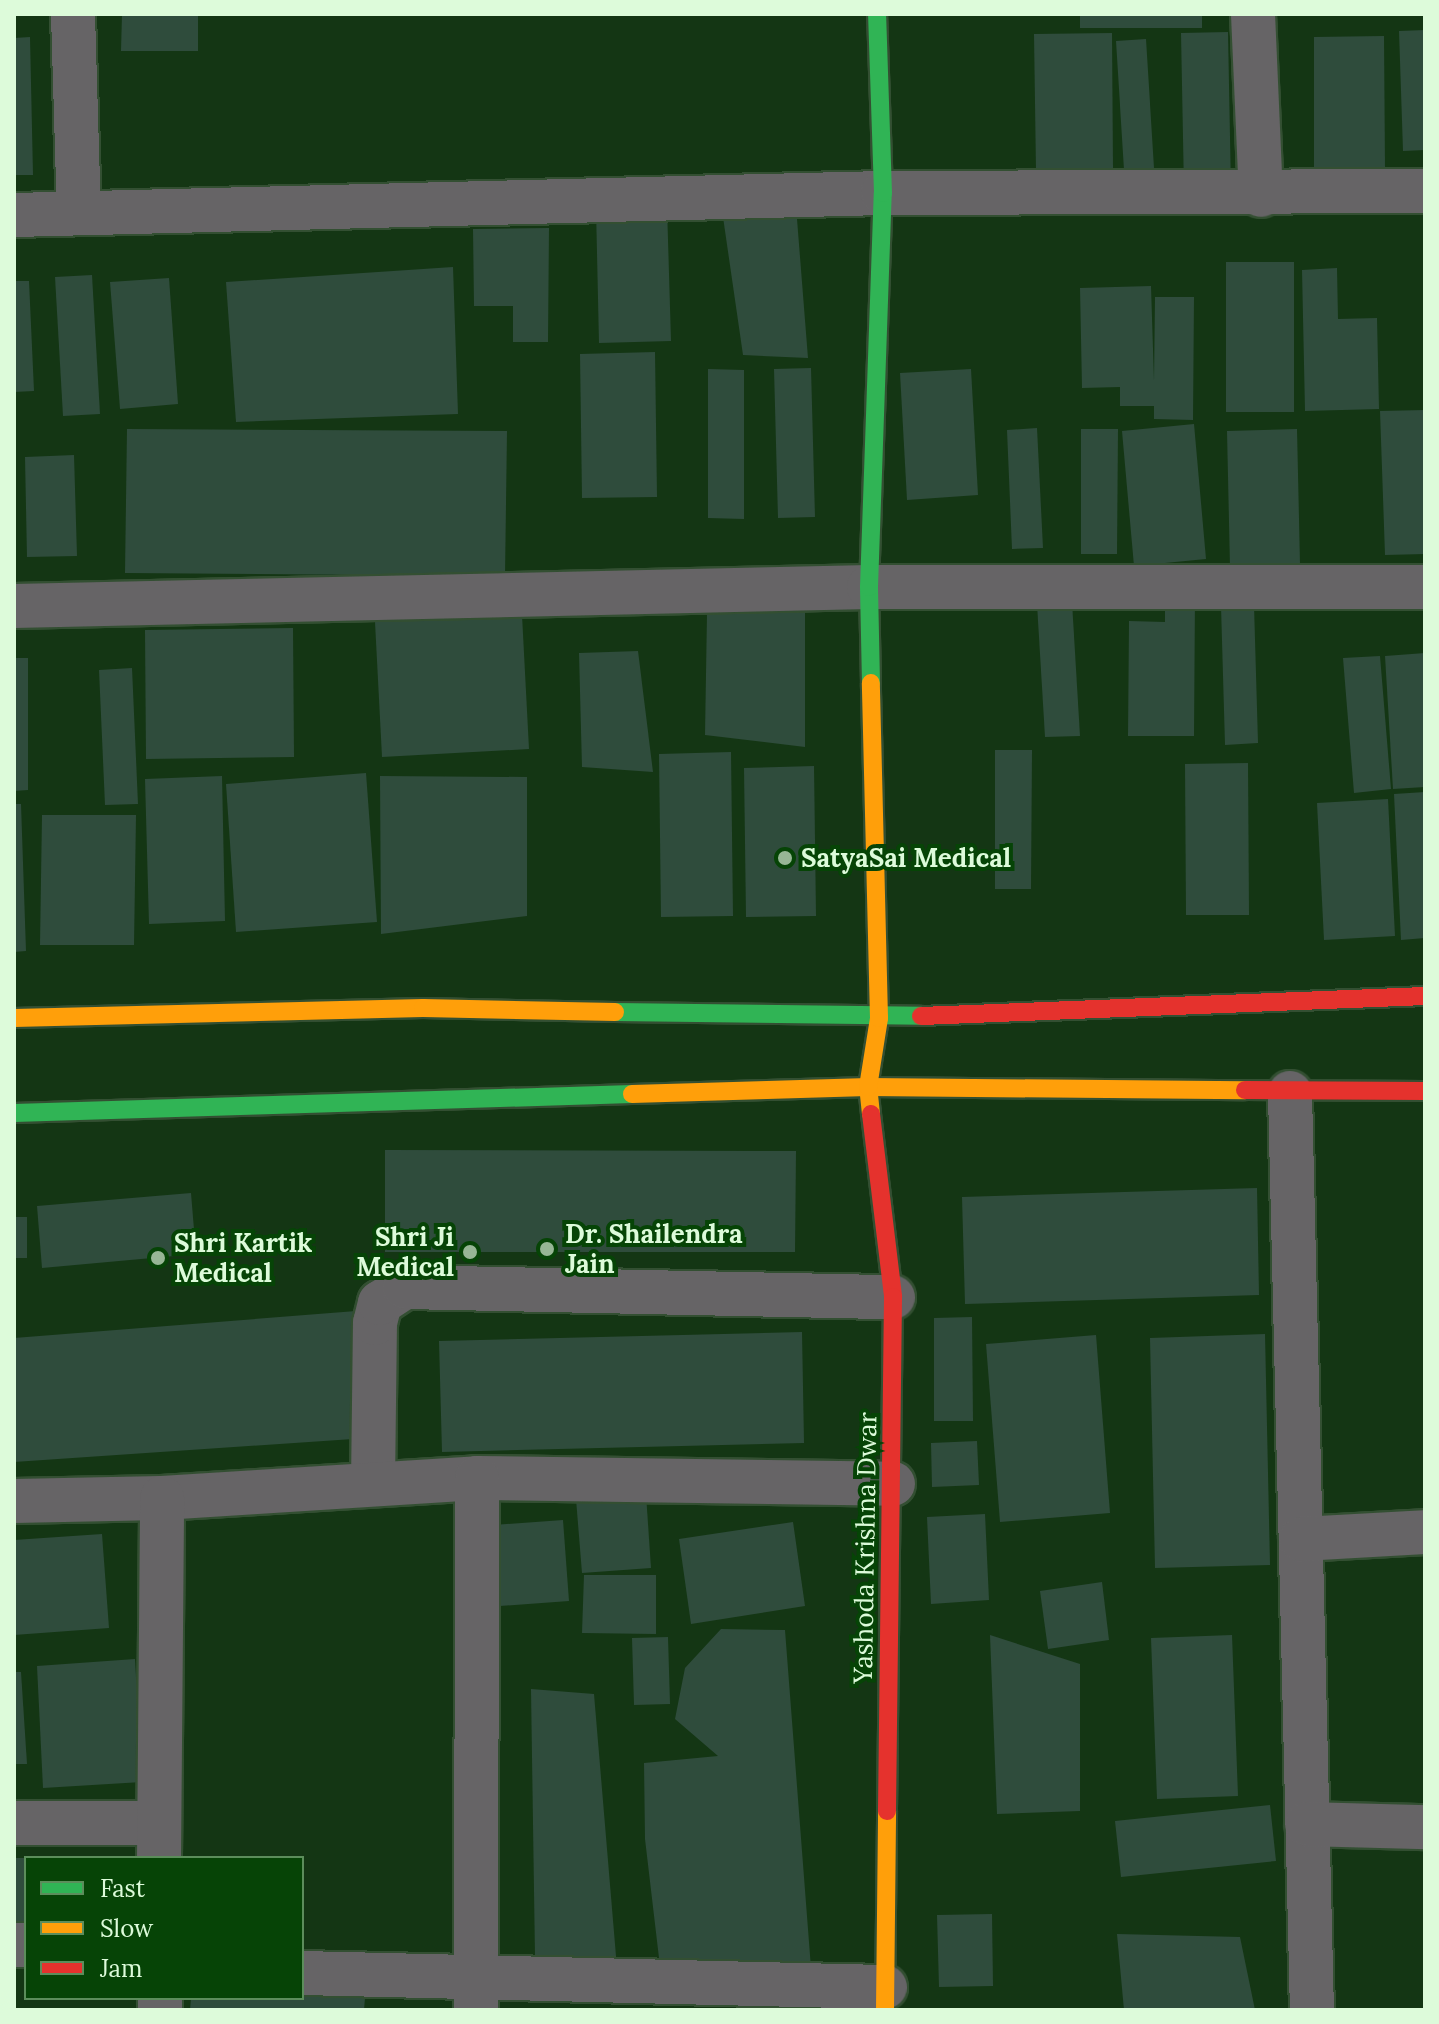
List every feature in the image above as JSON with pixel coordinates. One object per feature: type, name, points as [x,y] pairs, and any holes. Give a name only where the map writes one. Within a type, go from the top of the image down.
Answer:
[{"type":"main road","name":"Yashoda Krishna Dwar","points":[[877,14],[883,193],[869,587],[879,1018],[868,1087],[893,1297],[885,1999]]},
{"type":"main road","points":[[14,1018],[423,1008],[879,1018],[1425,996]]},
{"type":"main road","points":[[14,1113],[868,1087],[1290,1093],[1425,1091]]},
{"type":"street","points":[[73,14],[79,213]]},
{"type":"street","points":[[1253,14],[1261,195]]},
{"type":"street","points":[[14,215],[883,193],[1261,195],[1425,191]]},
{"type":"street","points":[[14,606],[869,587],[1425,587]]},
{"type":"street","points":[[1290,1093],[1312,2010]]},
{"type":"street","points":[[373,1484],[375,1323],[380,1303],[405,1287],[893,1297]]},
{"type":"street","points":[[477,1478],[477,1993]]},
{"type":"street","points":[[14,1501],[162,1498],[477,1478],[893,1484]]},
{"type":"street","points":[[14,1823],[159,1841],[162,1498]]},
{"type":"street","points":[[1301,1539],[1425,1532]]},
{"type":"street","points":[[1307,1824],[1425,1827]]},
{"type":"street","points":[[304,1973],[477,1993],[885,1999]]},
{"type":"building","points":[[122,14],[198,14],[198,51],[121,51]]},
{"type":"building","points":[[1080,14],[1202,14],[1202,28],[1080,28]]},
{"type":"building","points":[[1425,30],[1425,150],[1403,151],[1399,31]]},
{"type":"building","points":[[1228,32],[1231,190],[1184,190],[1181,33]]},
{"type":"building","points":[[1112,33],[1113,169],[1036,171],[1034,34]]},
{"type":"building","points":[[1384,36],[1385,169],[1314,170],[1314,37]]},
{"type":"building","points":[[30,37],[33,175],[14,175],[14,38]]},
{"type":"building","points":[[1146,39],[1154,168],[1124,170],[1116,41]]},
{"type":"building","points":[[667,206],[671,341],[599,343],[596,208]]},
{"type":"building","points":[[723,217],[797,219],[808,358],[743,355]]},
{"type":"building","points":[[549,228],[548,342],[513,342],[513,306],[474,306],[473,229]]},
{"type":"building","points":[[1226,262],[1294,262],[1294,412],[1226,412]]},
{"type":"building","points":[[453,267],[458,414],[236,422],[226,282]]},
{"type":"building","points":[[1337,268],[1338,319],[1377,318],[1379,409],[1305,411],[1302,270]]},
{"type":"building","points":[[92,275],[100,414],[63,416],[55,277]]},
{"type":"building","points":[[169,278],[178,404],[120,409],[110,282]]},
{"type":"building","points":[[14,281],[29,281],[34,391],[14,392]]},
{"type":"building","points":[[1151,286],[1154,381],[1155,297],[1194,297],[1193,420],[1154,419],[1154,406],[1120,406],[1120,387],[1082,388],[1080,288]]},
{"type":"building","points":[[655,352],[657,497],[582,498],[580,354]]},
{"type":"building","points":[[811,368],[815,517],[778,518],[774,369]]},
{"type":"building","points":[[708,369],[744,370],[744,519],[708,518]]},
{"type":"building","points":[[971,369],[978,495],[907,500],[900,373]]},
{"type":"building","points":[[1425,410],[1425,554],[1385,555],[1380,411]]},
{"type":"building","points":[[1194,424],[1206,559],[1134,566],[1122,431]]},
{"type":"building","points":[[1037,428],[1043,548],[1012,549],[1007,430]]},
{"type":"building","points":[[127,429],[507,431],[505,576],[125,573]]},
{"type":"building","points":[[1081,429],[1118,429],[1117,554],[1081,554]]},
{"type":"building","points":[[1297,429],[1300,564],[1230,567],[1227,431]]},
{"type":"building","points":[[74,455],[77,556],[27,557],[25,457]]},
{"type":"building","points":[[1165,596],[1195,596],[1194,736],[1128,736],[1129,621],[1165,622]]},
{"type":"building","points":[[1072,602],[1080,736],[1045,737],[1037,604]]},
{"type":"building","points":[[1254,605],[1258,743],[1225,745],[1221,606]]},
{"type":"building","points":[[805,606],[805,747],[705,735],[707,614]]},
{"type":"building","points":[[522,615],[529,749],[382,757],[375,622]]},
{"type":"building","points":[[293,628],[294,757],[146,759],[145,630]]},
{"type":"building","points":[[638,651],[653,772],[582,767],[579,653]]},
{"type":"building","points":[[1425,653],[1425,787],[1393,789],[1385,656]]},
{"type":"building","points":[[1380,656],[1391,789],[1354,793],[1343,658]]},
{"type":"building","points":[[14,658],[28,658],[28,790],[14,791]]},
{"type":"building","points":[[132,668],[138,804],[105,805],[99,670]]},
{"type":"building","points":[[995,750],[1032,750],[1031,889],[995,889]]},
{"type":"building","points":[[731,752],[733,916],[661,917],[659,754]]},
{"type":"building","points":[[1248,763],[1249,915],[1186,915],[1185,764]]},
{"type":"building","points":[[814,766],[816,916],[746,917],[744,768]]},
{"type":"building","points":[[366,773],[377,922],[236,932],[226,784]]},
{"type":"building","points":[[222,776],[225,921],[149,924],[145,779]]},
{"type":"building","points":[[380,776],[527,777],[527,916],[381,934]]},
{"type":"building","points":[[1425,792],[1425,938],[1401,940],[1394,794]]},
{"type":"building","points":[[1388,799],[1395,936],[1324,940],[1317,803]]},
{"type":"building","points":[[14,804],[21,804],[26,951],[14,952]]},
{"type":"building","points":[[42,815],[136,815],[134,945],[40,945]]},
{"type":"building","points":[[385,1150],[796,1151],[795,1252],[385,1252]]},
{"type":"building","points":[[1257,1188],[1259,1295],[965,1304],[962,1197]]},
{"type":"building","points":[[191,1193],[196,1254],[42,1268],[37,1206]]},
{"type":"building","points":[[14,1217],[27,1217],[27,1258],[14,1258]]},
{"type":"building","points":[[356,1311],[353,1439],[14,1462],[14,1338]]},
{"type":"building","points":[[972,1317],[973,1421],[934,1421],[934,1318]]},
{"type":"building","points":[[802,1332],[804,1443],[442,1452],[439,1341]]},
{"type":"building","points":[[1265,1334],[1270,1565],[1155,1568],[1150,1338]]},
{"type":"building","points":[[1096,1335],[1110,1513],[1000,1522],[986,1344]]},
{"type":"building","points":[[977,1441],[979,1485],[932,1487],[931,1443]]},
{"type":"building","points":[[646,1494],[651,1568],[582,1573],[576,1499]]},
{"type":"building","points":[[985,1514],[989,1600],[931,1604],[927,1517]]},
{"type":"building","points":[[563,1520],[569,1601],[486,1607],[480,1526]]},
{"type":"building","points":[[793,1522],[805,1606],[691,1624],[679,1539]]},
{"type":"building","points":[[102,1534],[109,1628],[14,1635],[14,1540]]},
{"type":"building","points":[[584,1575],[656,1575],[656,1634],[582,1633]]},
{"type":"building","points":[[1102,1582],[1109,1640],[1048,1649],[1040,1591]]},
{"type":"building","points":[[721,1629],[785,1630],[811,1968],[659,1958],[645,1839],[644,1763],[718,1756],[675,1719],[685,1668]]},
{"type":"building","points":[[990,1635],[1080,1664],[1080,1811],[997,1814]]},
{"type":"building","points":[[1232,1635],[1238,1796],[1157,1799],[1151,1638]]},
{"type":"building","points":[[668,1637],[670,1704],[634,1705],[632,1638]]},
{"type":"building","points":[[135,1659],[142,1782],[43,1788],[37,1666]]},
{"type":"building","points":[[14,1672],[21,1672],[27,1764],[14,1764]]},
{"type":"building","points":[[531,1689],[594,1694],[616,1956],[535,1957]]},
{"type":"building","points":[[1270,1805],[1276,1861],[1121,1877],[1115,1821]]},
{"type":"building","points":[[14,1858],[24,1858],[24,1928],[14,1928]]},
{"type":"building","points":[[992,1914],[993,1986],[939,1987],[937,1915]]},
{"type":"building","points":[[1117,1934],[1240,1937],[1255,2010],[1124,2010]]},
{"type":"building","points":[[304,1995],[365,1998],[364,2010],[190,2010],[191,2000],[304,2000]]},
{"type":"traffic: fast","points":[[871,683],[869,587],[883,193],[877,14]]},
{"type":"traffic: fast","points":[[615,1012],[921,1016]]},
{"type":"traffic: fast","points":[[14,1113],[632,1094]]},
{"type":"traffic: slow","points":[[871,683],[879,1018],[868,1087],[871,1114]]},
{"type":"traffic: slow","points":[[14,1018],[423,1008],[615,1012]]},
{"type":"traffic: slow","points":[[632,1094],[868,1087],[1245,1090]]},
{"type":"traffic: slow","points":[[885,2010],[887,1811]]},
{"type":"traffic: jam","points":[[921,1016],[1425,996]]},
{"type":"traffic: jam","points":[[1245,1090],[1425,1091]]},
{"type":"traffic: jam","points":[[871,1114],[893,1297],[887,1811]]},
{"type":"place","name":"SatyaSai Medical","points":[[785,858]]},
{"type":"place","name":"Dr. Shailendra Jain","points":[[547,1249]]},
{"type":"place","name":"Shri Ji Medical","points":[[470,1252]]},
{"type":"place","name":"Shri Kartik Medical","points":[[158,1258]]}]
